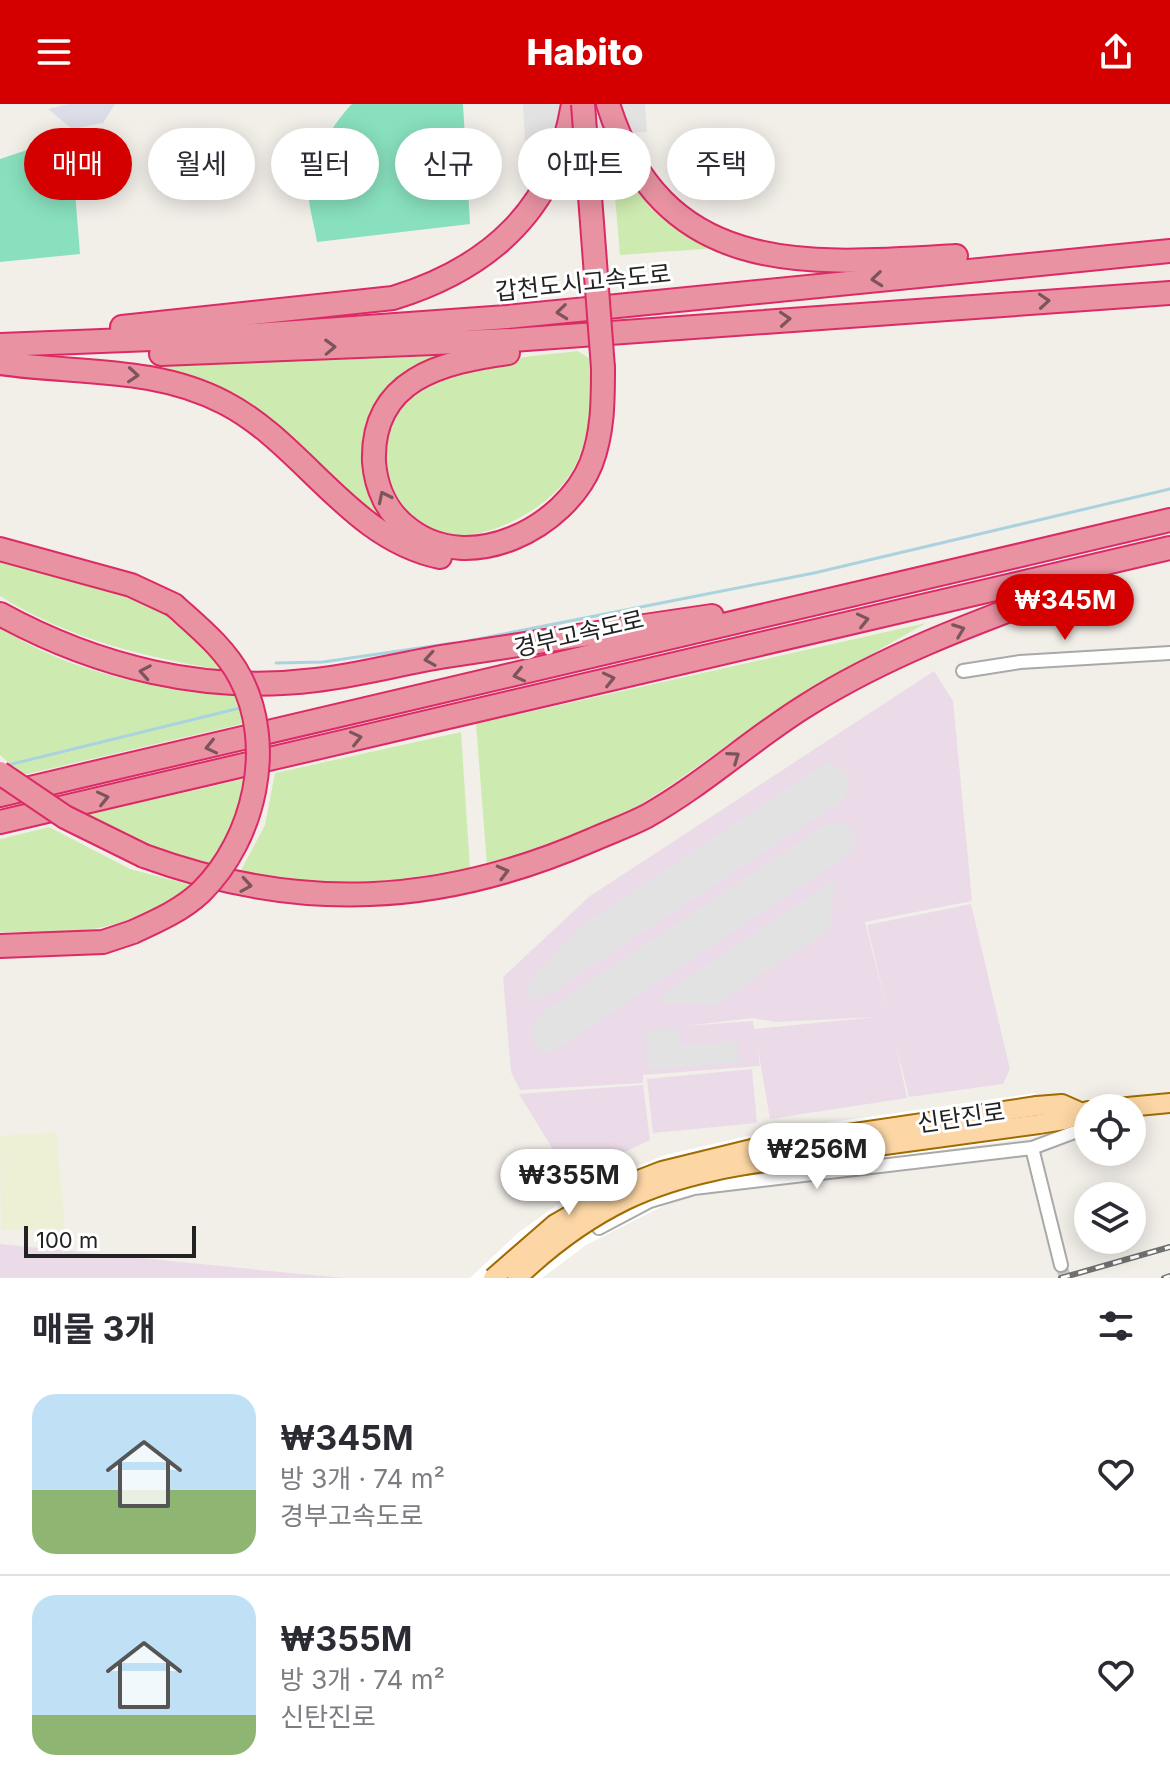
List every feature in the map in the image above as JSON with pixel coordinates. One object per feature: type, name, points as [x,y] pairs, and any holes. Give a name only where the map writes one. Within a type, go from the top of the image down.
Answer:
[{"type":"highway","points":[[0,343],[393,298],[430,287],[482,258],[511,232],[544,193],[564,145],[573,104]]},
{"type":"highway","points":[[0,361],[48,370],[143,375],[189,386],[226,403],[267,432],[379,533],[422,554],[446,559],[491,555],[527,544],[545,534],[579,505],[601,466],[610,437],[614,404],[607,366],[583,104]]},
{"type":"highway","points":[[595,104],[607,366],[596,449],[580,485],[554,514],[522,534],[469,548],[429,541],[394,516],[375,477],[374,448],[380,420],[393,398],[411,382],[436,367],[479,357],[727,323]]},
{"type":"highway","points":[[608,104],[629,158],[671,208],[695,226],[734,246],[763,256],[841,262],[1047,251],[1121,254]]},
{"type":"highway","name":"갑천도시고속도로","points":[[0,343],[253,335],[507,317],[1170,251]]},
{"type":"highway","name":"갑천도시고속도로","points":[[0,361],[512,340],[1170,293]]},
{"type":"highway","name":"경부고속도로","points":[[0,795],[1170,520]]},
{"type":"highway","points":[[0,822],[1170,548]]},
{"type":"highway","points":[[0,773],[65,817],[144,856],[212,878],[326,895],[399,894],[504,872],[550,858],[647,816],[806,705],[918,646],[1170,548]]},
{"type":"highway","points":[[0,549],[131,585],[174,605],[214,643],[240,677],[255,727],[259,766],[241,834],[223,866],[190,900],[170,915],[103,942],[0,946]]},
{"type":"highway","points":[[0,614],[73,651],[136,671],[208,681],[269,684],[317,680],[388,665],[867,593]]},
{"type":"main road","points":[[1146,1105],[1170,1103]]},
{"type":"main road","name":"신탄진로","points":[[517,1278],[568,1234],[601,1214],[627,1199],[690,1176],[1038,1115],[1062,1104],[1074,1111]]},
{"type":"main road","name":"신탄진로","points":[[493,1278],[555,1224],[618,1188],[662,1171],[760,1147],[1038,1115]]},
{"type":"street","points":[[963,671],[1020,662],[1170,653]]},
{"type":"street","points":[[568,1185],[599,1228],[650,1201],[694,1188],[1039,1146],[1074,1124]]},
{"type":"street","points":[[1039,1146],[1061,1265]]},
{"type":"shaded area","points":[[70,104],[115,104],[103,123],[77,128],[71,128],[48,109]]},
{"type":"shaded area","points":[[523,104],[645,104],[647,128],[524,128]]},
{"type":"shaded area","points":[[934,671],[953,701],[972,901],[865,922],[889,1017],[867,925],[971,904],[1010,1069],[1003,1084],[909,1097],[896,1045],[907,1098],[770,1119],[757,1043],[760,1066],[643,1075],[643,1083],[520,1090],[511,1072],[503,977],[590,896]],"holes":[[[876,1017],[754,1029],[753,1021],[685,1026],[753,1018],[776,1022]]]},
{"type":"shaded area","points":[[827,763],[842,768],[850,782],[844,799],[546,996],[537,1001],[526,994],[527,985],[579,927]]},
{"type":"shaded area","points":[[829,823],[844,824],[852,829],[856,840],[850,853],[550,1053],[540,1050],[529,1034],[539,1015]]},
{"type":"shaded area","points":[[835,880],[829,930],[714,1005],[659,1003],[665,993]]},
{"type":"shaded area","points":[[678,1029],[680,1046],[737,1041],[739,1062],[649,1070],[645,1031]]},
{"type":"shaded area","points":[[752,1069],[757,1123],[653,1133],[647,1079]]},
{"type":"shaded area","points":[[643,1085],[650,1140],[570,1177],[519,1094]]},
{"type":"shaded area","points":[[0,1244],[280,1272],[345,1278],[0,1278]]},
{"type":"green space","points":[[352,104],[463,104],[464,128],[395,128],[395,200],[469,200],[470,224],[317,242],[309,200],[379,200],[379,128],[333,128]]},
{"type":"green space","points":[[24,151],[24,200],[76,200],[80,254],[0,262],[0,159]]},
{"type":"green space","points":[[651,187],[717,248],[620,255],[615,200],[651,200]]},
{"type":"green space","points":[[578,351],[593,361],[587,430],[574,468],[553,495],[522,517],[469,535],[434,533],[405,515],[386,487],[380,454],[390,416],[407,390],[423,381],[476,366]]},
{"type":"green space","points":[[453,355],[377,420],[392,516],[383,525],[195,380],[136,365]]},
{"type":"green space","points":[[0,559],[98,585],[146,604],[188,630],[226,671],[109,645],[27,611],[0,596]]},
{"type":"green space","points":[[926,623],[797,699],[605,825],[529,856],[487,865],[476,724]]},
{"type":"green space","points":[[0,627],[55,657],[85,668],[146,683],[239,695],[250,722],[23,775],[0,755]]},
{"type":"green space","points":[[461,732],[470,869],[377,885],[292,882],[240,872],[265,825],[275,773]]},
{"type":"green space","points":[[249,778],[242,810],[213,866],[148,847],[86,815]]},
{"type":"green space","points":[[49,827],[130,869],[191,885],[143,914],[100,928],[0,932],[0,839]]},
{"type":"green space","points":[[56,1132],[65,1229],[1,1230],[0,1136]]},
{"type":"pier","points":[[1035,1093],[1040,1136],[767,1175],[665,1205],[586,1245],[542,1278],[470,1278],[518,1233],[558,1204],[593,1184],[665,1155],[769,1131]]},
{"type":"waterway","points":[[468,641],[814,573],[1170,489]]},
{"type":"waterway","points":[[276,663],[323,662],[454,643]]},
{"type":"waterway","points":[[4,766],[240,708]]},
{"type":"tunnel","points":[[1061,1265],[1065,1278]]},
{"type":"railway","points":[[1061,1278],[1170,1247]]},
{"type":"railway","points":[[1164,1278],[1170,1276]]}]
